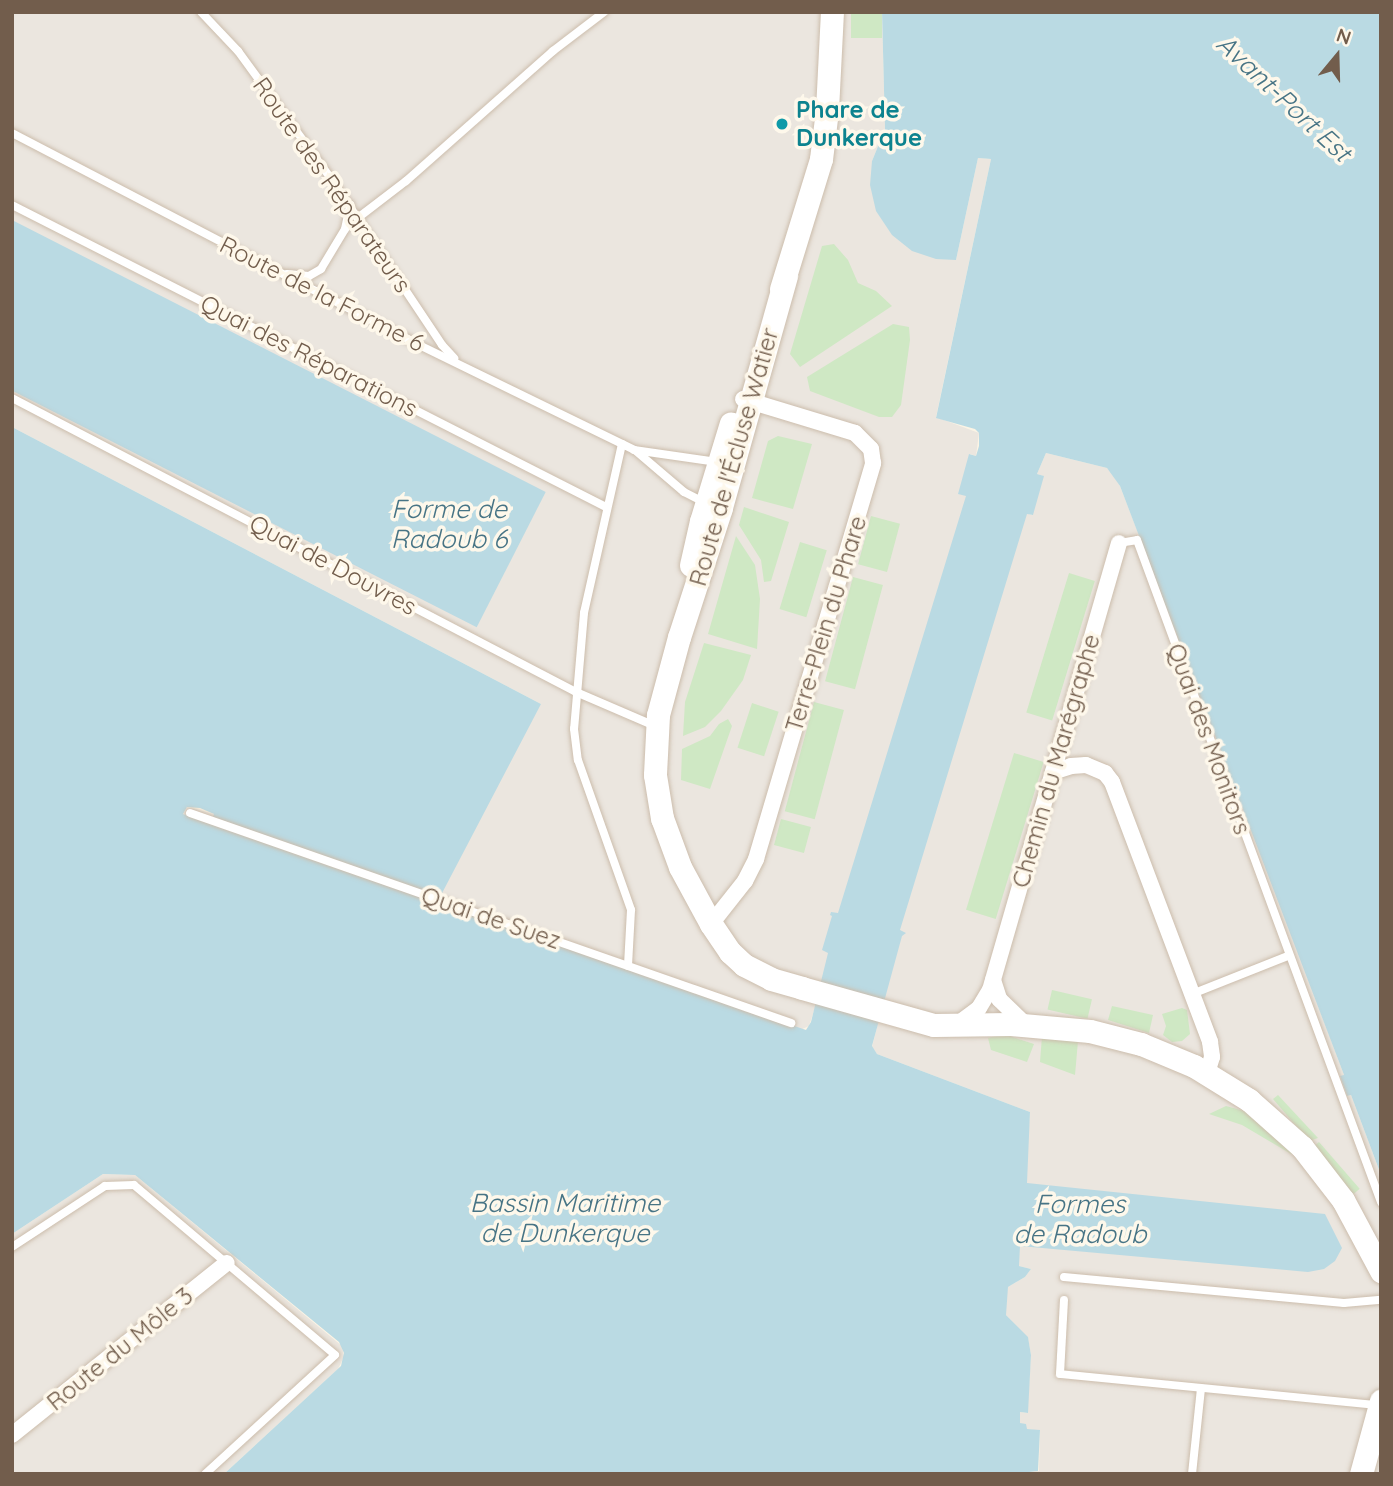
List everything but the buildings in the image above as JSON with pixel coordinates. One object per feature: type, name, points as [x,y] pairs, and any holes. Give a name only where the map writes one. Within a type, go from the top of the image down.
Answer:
[{"type":"street","name":"Route de l'Écluse Watier","points":[[832,12],[828,110],[821,159],[714,505],[694,547],[679,637],[656,726],[655,775],[662,818],[680,867],[711,924],[730,952],[744,965],[771,979],[934,1025],[1025,1024],[1116,1037],[1167,1054],[1207,1073],[1261,1110],[1311,1158],[1351,1212],[1381,1271]]},
{"type":"street","name":"Terre-Plein du Phare","points":[[711,924],[745,881],[756,859],[873,463],[871,449],[855,433],[746,400]]},
{"type":"street","name":"Chemin du Marégraphe","points":[[954,1026],[979,1008],[993,980],[1119,543]]},
{"type":"street","points":[[1053,772],[1071,766],[1086,765],[1105,773],[1112,782],[1211,1051],[1207,1073]]},
{"type":"street","points":[[993,980],[999,999],[1025,1024]]},
{"type":"street","name":"Route du Môle 3","points":[[12,1434],[227,1263]]},
{"type":"street","points":[[1361,1474],[1380,1404]]},
{"type":"lane","name":"Route des Réparateurs","points":[[201,12],[237,51],[351,205],[442,345],[459,362]]},
{"type":"lane","points":[[359,217],[406,181],[547,56],[604,12]]},
{"type":"lane","name":"Route de la Forme 6","points":[[12,133],[415,343],[459,362],[634,450],[688,495],[714,505]]},
{"type":"lane","name":"Quai des Réparations","points":[[12,205],[606,508]]},
{"type":"lane","points":[[281,273],[309,275],[321,270],[345,229],[351,205]]},
{"type":"lane","name":"Quai de Douvres","points":[[12,398],[576,692],[656,726]]},
{"type":"lane","points":[[622,444],[584,613],[576,692],[575,751],[631,910],[628,966]]},
{"type":"lane","name":"Route de la Forme 6","points":[[634,450],[726,464]]},
{"type":"lane","name":"Quai des Monitors","points":[[1119,543],[1137,540],[1288,956]]},
{"type":"lane","name":"Quai de Suez","points":[[190,813],[791,1023]]},
{"type":"lane","points":[[1192,994],[1288,956],[1381,1202]]},
{"type":"lane","points":[[12,1247],[105,1185],[134,1185],[335,1355],[205,1474]]},
{"type":"lane","points":[[1064,1277],[1344,1303],[1381,1300]]},
{"type":"lane","points":[[1064,1300],[1060,1374],[1380,1404]]},
{"type":"lane","points":[[1192,1474],[1201,1388]]},
{"type":"shaded area","points":[[12,12],[882,12],[885,129],[872,161],[956,260],[978,158],[991,159],[936,417],[979,433],[976,456],[970,454],[966,496],[1032,515],[1043,476],[1037,474],[1046,453],[1107,468],[1120,486],[1344,1075],[1341,1077],[1347,1096],[1351,1095],[1381,1175],[1381,1474],[1011,1474],[1039,1471],[1040,1431],[1026,1429],[1020,1423],[1020,1412],[1027,1413],[1031,1355],[1028,1338],[1006,1315],[1005,1298],[1008,1287],[1025,1277],[1031,1269],[1019,1266],[1017,1262],[1030,1112],[877,1054],[872,1047],[877,1027],[815,1008],[809,1026],[800,1030],[183,814],[187,807],[214,814],[541,704],[12,427]]},
{"type":"shaded area","points":[[103,1174],[135,1175],[342,1346],[344,1357],[338,1369],[224,1474],[12,1474],[12,1234]]},
{"type":"green space","points":[[851,12],[882,12],[882,38],[851,38]]},
{"type":"green space","points":[[834,244],[848,260],[858,283],[876,291],[892,306],[800,367],[790,354],[822,246]]},
{"type":"green space","points":[[893,324],[909,327],[910,340],[901,405],[892,417],[879,417],[810,391],[807,377]]},
{"type":"green space","points":[[778,436],[812,444],[793,509],[752,498],[768,441]]},
{"type":"green space","points":[[744,507],[789,522],[771,581],[764,582],[761,560],[739,525]]},
{"type":"green space","points":[[871,516],[900,524],[887,572],[858,564]]},
{"type":"green space","points":[[736,536],[755,565],[760,599],[757,649],[708,634]]},
{"type":"green space","points":[[800,542],[827,550],[806,617],[780,609]]},
{"type":"green space","points":[[1069,573],[1095,581],[1052,721],[1026,713]]},
{"type":"green space","points":[[853,577],[883,585],[855,689],[825,681]]},
{"type":"green space","points":[[704,643],[751,655],[743,680],[721,711],[705,727],[683,736],[685,702]]},
{"type":"green space","points":[[814,702],[844,710],[815,819],[785,811]]},
{"type":"green space","points":[[752,703],[779,712],[764,756],[737,748]]},
{"type":"green space","points":[[728,719],[732,726],[710,789],[681,780],[682,749],[710,736],[719,724]]},
{"type":"green space","points":[[1014,753],[1044,762],[996,919],[966,910]]},
{"type":"green space","points":[[781,819],[811,827],[804,853],[774,845]]},
{"type":"green space","points":[[1052,990],[1092,999],[1087,1019],[1048,1009]]},
{"type":"green space","points":[[1112,1006],[1153,1015],[1149,1033],[1108,1020]]},
{"type":"green space","points":[[1182,1008],[1187,1010],[1190,1034],[1182,1041],[1172,1042],[1163,1035],[1166,1026],[1162,1014]]},
{"type":"green space","points":[[1003,1034],[1034,1044],[1027,1062],[991,1050],[988,1038]]},
{"type":"green space","points":[[1042,1036],[1078,1041],[1075,1075],[1040,1062]]},
{"type":"green space","points":[[1278,1095],[1318,1138],[1309,1141],[1273,1099]]},
{"type":"green space","points":[[1226,1106],[1248,1112],[1295,1153],[1291,1154],[1242,1125],[1209,1114]]},
{"type":"green space","points":[[1319,1142],[1360,1189],[1354,1194],[1313,1147]]},
{"type":"water","name":"Bassin Maritime de Dunkerque","points":[[882,12],[1381,12],[1381,1175],[1351,1095],[1347,1096],[1340,1076],[1344,1075],[1120,486],[1107,468],[1046,453],[1037,474],[1044,476],[1033,515],[1027,514],[900,930],[906,933],[902,936],[872,1046],[877,1054],[1030,1112],[1027,1183],[1325,1214],[1342,1248],[1335,1261],[1324,1269],[1308,1272],[1020,1246],[1019,1266],[1031,1269],[1025,1277],[1008,1287],[1006,1315],[1028,1337],[1031,1355],[1028,1413],[1020,1412],[1020,1423],[1026,1424],[1027,1429],[1040,1430],[1038,1471],[1011,1474],[224,1474],[341,1366],[344,1353],[339,1342],[135,1175],[103,1174],[12,1234],[12,427],[541,704],[440,897],[213,817],[214,814],[200,808],[187,807],[183,814],[806,1030],[811,1022],[828,953],[822,950],[832,916],[830,915],[831,912],[838,913],[966,496],[958,494],[969,454],[976,456],[979,446],[979,433],[975,429],[936,418],[991,159],[978,158],[956,260],[936,259],[912,251],[892,235],[876,211],[870,185],[872,161],[885,129]]},
{"type":"water","name":"Forme de Radoub 6","points":[[12,220],[546,492],[477,627],[12,391]]},
{"type":"place","name":"Phare de Dunkerque","points":[[782,124]]},
{"type":"water label","name":"Avant-Port Est","points":[[1284,98]]},
{"type":"water label","name":"Formes de Radoub","points":[[1080,1219]]}]
